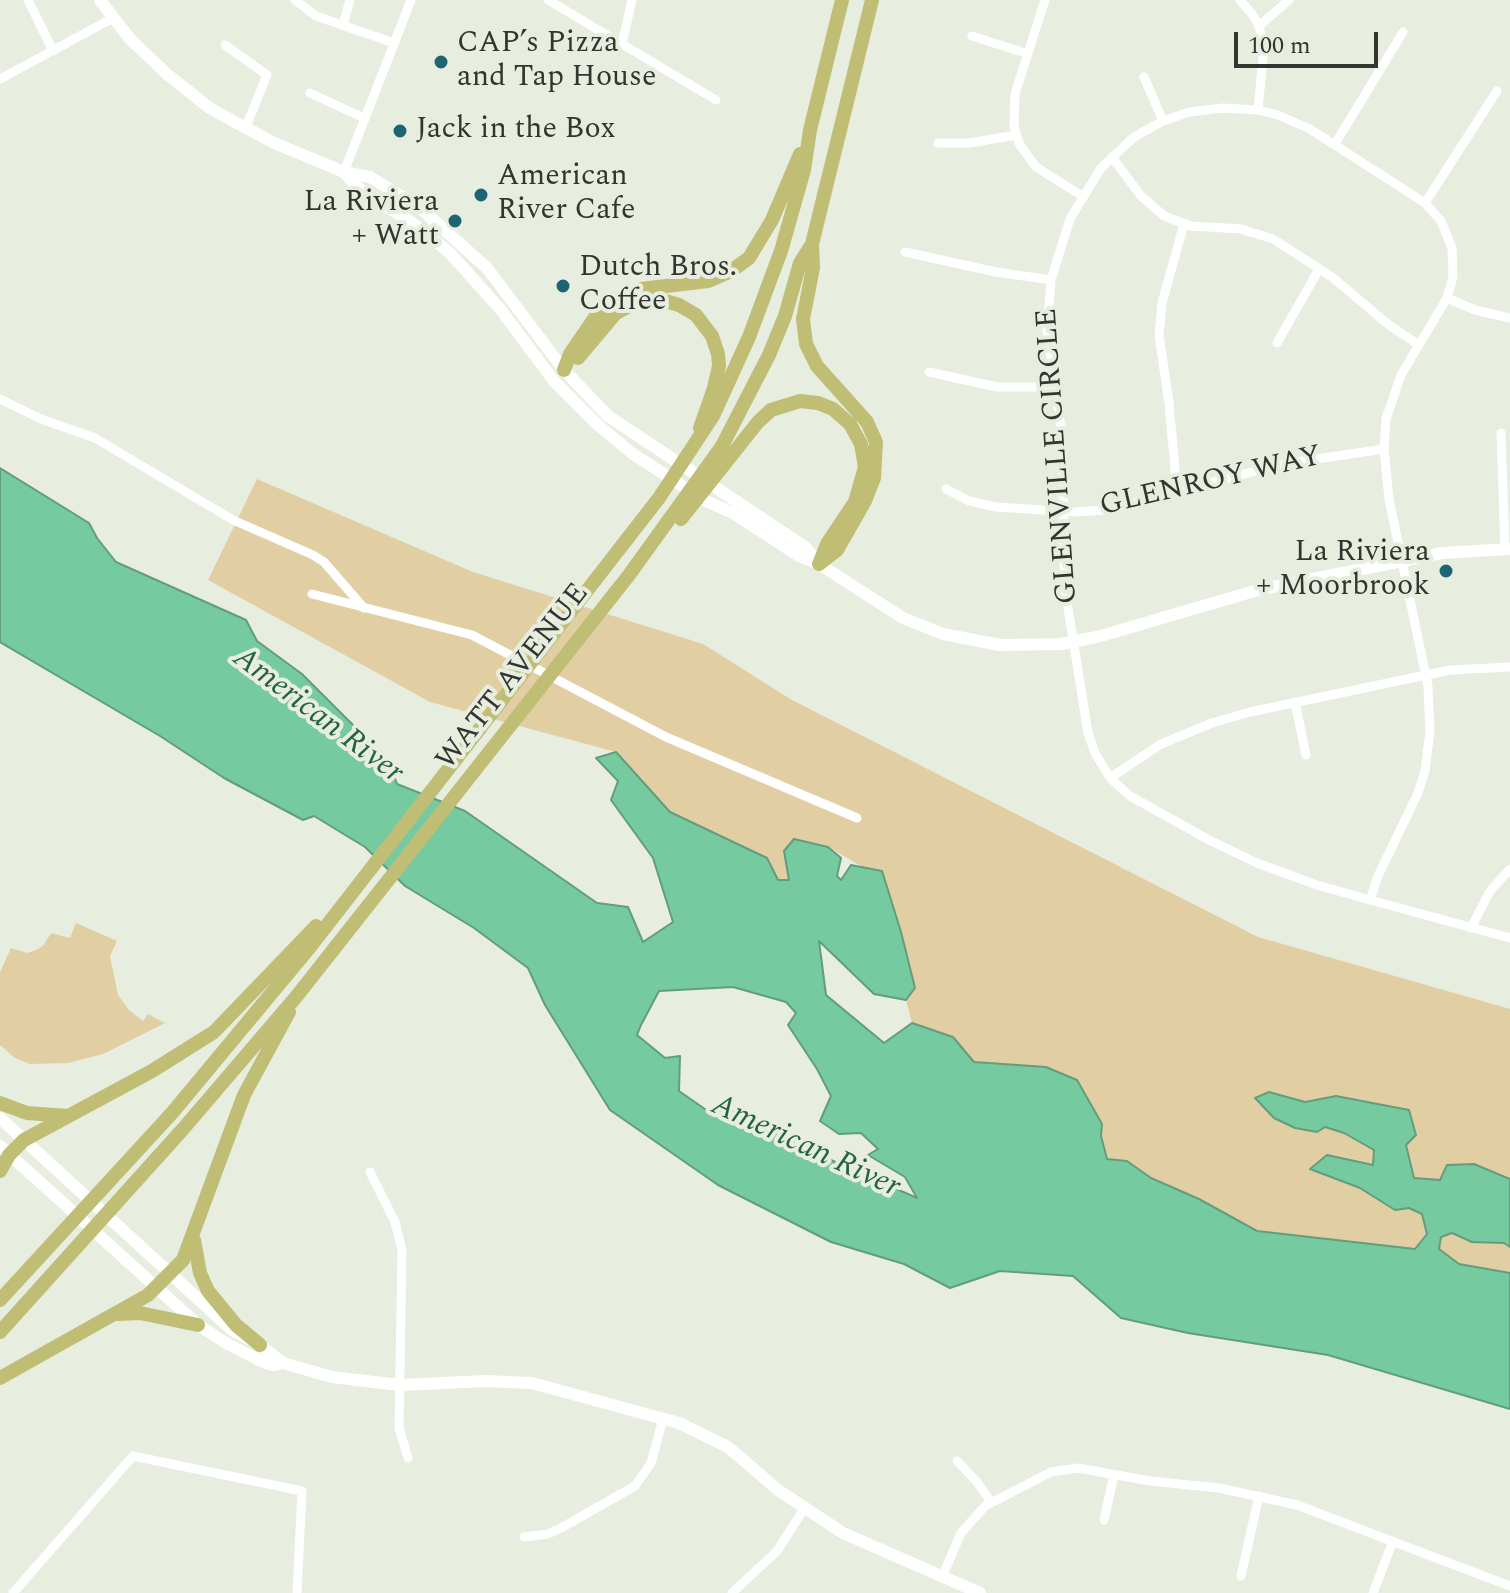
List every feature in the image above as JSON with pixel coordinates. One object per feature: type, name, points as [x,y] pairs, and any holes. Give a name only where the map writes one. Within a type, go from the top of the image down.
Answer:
[{"type":"main road","name":"WATT AVENUE","points":[[0,1300],[215,1064],[306,944],[348,895],[659,498],[713,416],[766,294],[804,170],[810,130],[842,0]]},
{"type":"main road","points":[[819,564],[837,550],[851,529],[874,478],[876,442],[867,422],[817,366],[806,344],[803,319],[813,268],[812,244],[872,0]]},
{"type":"main road","points":[[564,370],[575,346],[610,302],[641,289],[708,281],[731,271],[749,258],[772,220],[810,130]]},
{"type":"main road","points":[[719,460],[769,355],[785,316],[800,263],[812,244]]},
{"type":"main road","points":[[564,370],[616,313],[647,300],[679,305],[696,315],[712,336],[718,354],[714,388],[695,443]]},
{"type":"main road","points":[[719,460],[771,410],[800,401],[818,403],[842,416],[856,434],[865,467],[855,502],[827,544],[819,564]]},
{"type":"main road","name":"WATT AVENUE","points":[[0,1332],[296,997],[680,514],[719,460]]},
{"type":"main road","points":[[0,1171],[5,1151],[152,1071],[214,1032],[306,944]]},
{"type":"main road","points":[[0,1378],[148,1295],[183,1260],[244,1095],[296,997]]},
{"type":"main road","points":[[0,1103],[27,1113],[68,1116]]},
{"type":"main road","points":[[194,1235],[200,1273],[208,1291],[236,1325],[260,1345]]},
{"type":"main road","points":[[113,1314],[140,1313],[198,1325]]},
{"type":"street","points":[[28,0],[53,51]]},
{"type":"street","points":[[100,0],[130,39],[211,109],[245,129],[344,172],[370,177],[408,199],[468,249],[526,317],[564,370],[608,416],[805,547],[819,564]]},
{"type":"street","points":[[295,0],[316,16],[394,43]]},
{"type":"street","points":[[343,24],[350,0]]},
{"type":"street","points":[[344,172],[411,0]]},
{"type":"street","points":[[548,0],[716,100]]},
{"type":"street","points":[[622,44],[632,0]]},
{"type":"street","points":[[1045,0],[1013,107],[1016,135],[1036,167],[1082,196]]},
{"type":"street","points":[[1240,0],[1259,26],[1264,47],[1258,110]]},
{"type":"street","points":[[1259,26],[1289,0]]},
{"type":"street","points":[[0,79],[113,18]]},
{"type":"street","points":[[1335,144],[1403,32]]},
{"type":"street","points":[[972,36],[1028,54]]},
{"type":"street","points":[[225,45],[267,75],[245,129]]},
{"type":"street","points":[[1144,77],[1163,121]]},
{"type":"street","points":[[1425,203],[1497,91]]},
{"type":"street","points":[[310,93],[364,118]]},
{"type":"street","name":"GLENVILLE CIRCLE","points":[[1110,778],[1090,740],[1065,589],[1062,435],[1047,331],[1051,280],[1061,244],[1082,196],[1112,157],[1134,137],[1163,121],[1206,109],[1258,110],[1294,121],[1425,203],[1441,221],[1452,248],[1453,277],[1447,298],[1401,375],[1389,404],[1384,449],[1389,499],[1426,675],[1430,732],[1425,771],[1409,815],[1389,851],[1370,900]]},
{"type":"street","points":[[938,143],[970,143],[1016,135]]},
{"type":"street","points":[[1112,157],[1146,201],[1164,216],[1184,224],[1257,233],[1281,243],[1419,345]]},
{"type":"street","points":[[344,172],[360,190],[411,222],[449,252],[477,281],[554,381],[598,425],[633,454],[706,501],[733,513],[799,556],[819,564],[903,618],[943,634],[1000,645],[1073,642],[1258,590],[1442,553],[1508,549],[1501,433]]},
{"type":"street","points":[[411,222],[427,223],[452,244],[468,249]]},
{"type":"street","points":[[1177,491],[1159,335],[1162,303],[1184,224]]},
{"type":"street","points":[[905,252],[1051,280]]},
{"type":"street","points":[[1277,343],[1319,269]]},
{"type":"street","points":[[1447,298],[1475,310],[1510,318]]},
{"type":"street","points":[[929,372],[997,387],[1055,387]]},
{"type":"street","points":[[0,399],[41,419],[95,438],[220,513],[313,555],[324,562],[364,608]]},
{"type":"street","name":"GLENROY WAY","points":[[946,489],[982,505],[1063,511],[1105,510],[1283,464],[1384,449]]},
{"type":"street","points":[[312,594],[472,635],[678,743],[857,818]]},
{"type":"street","points":[[1510,667],[1470,668],[1426,675],[1250,712],[1180,735],[1148,751],[1110,778],[1130,796],[1228,850],[1287,875],[1510,938]]},
{"type":"street","points":[[1295,702],[1306,755]]},
{"type":"street","points":[[1471,928],[1490,891],[1510,869]]},
{"type":"street","points":[[0,1118],[232,1330],[260,1345],[283,1363],[332,1377],[400,1385],[485,1381],[532,1383],[697,1430],[728,1447],[804,1509],[871,1547],[980,1593]]},
{"type":"street","points":[[5,1151],[198,1325],[255,1359],[273,1365],[283,1363]]},
{"type":"street","points":[[370,1172],[395,1222],[402,1250],[400,1436],[408,1458]]},
{"type":"street","points":[[524,1537],[548,1534],[635,1486],[651,1463],[663,1419]]},
{"type":"street","points":[[13,1593],[133,1456],[302,1491],[297,1593]]},
{"type":"street","points":[[957,1461],[991,1502]]},
{"type":"street","points":[[942,1577],[961,1533],[974,1516],[991,1502],[1057,1470],[1078,1468],[1259,1496],[1326,1515],[1510,1586]]},
{"type":"street","points":[[1104,1520],[1114,1475]]},
{"type":"street","points":[[1241,1576],[1259,1496]]},
{"type":"street","points":[[732,1593],[777,1551],[804,1509]]},
{"type":"street","points":[[1373,1593],[1393,1541]]},
{"type":"shaded area","points":[[257,479],[473,572],[703,644],[792,700],[1258,937],[1510,1009],[1510,1179],[1474,1164],[1447,1165],[1440,1180],[1414,1178],[1406,1145],[1336,1096],[1305,1102],[1269,1092],[1256,1098],[1274,1118],[1295,1128],[1317,1132],[1324,1127],[1344,1133],[1374,1150],[1373,1165],[1327,1155],[1311,1169],[1360,1188],[1395,1210],[1409,1208],[1422,1214],[1427,1234],[1415,1249],[1257,1231],[1199,1199],[1151,1178],[1127,1161],[1107,1159],[1101,1136],[1102,1124],[1046,1067],[974,1062],[953,1037],[912,1023],[906,1000],[915,987],[881,871],[863,867],[828,847],[789,881],[778,880],[767,858],[670,812],[616,752],[430,702],[208,580]]},
{"type":"shaded area","points":[[76,923],[117,941],[110,956],[118,995],[129,1010],[143,1021],[148,1014],[165,1023],[103,1054],[68,1063],[30,1064],[15,1058],[0,1045],[0,972],[11,948],[27,953],[36,950],[43,946],[51,933],[70,938]]},
{"type":"shaded area","points":[[1452,1233],[1472,1242],[1504,1243],[1510,1247],[1510,1273],[1459,1264],[1439,1249],[1441,1237]]},
{"type":"water","name":"American River","points":[[0,468],[89,523],[116,562],[246,620],[257,641],[302,674],[388,760],[397,784],[465,811],[597,903],[628,907],[643,942],[673,922],[653,858],[611,800],[618,781],[596,758],[616,752],[670,812],[767,858],[778,880],[789,880],[784,851],[794,839],[828,847],[841,858],[837,876],[841,880],[851,865],[882,871],[915,988],[906,1000],[874,994],[819,941],[826,995],[884,1043],[912,1023],[953,1037],[974,1062],[1046,1067],[1077,1080],[1102,1124],[1101,1136],[1107,1159],[1127,1161],[1151,1178],[1199,1199],[1257,1231],[1415,1249],[1427,1234],[1422,1214],[1409,1208],[1395,1210],[1360,1188],[1310,1169],[1327,1155],[1373,1165],[1374,1150],[1344,1133],[1325,1127],[1317,1132],[1295,1128],[1274,1118],[1255,1098],[1269,1092],[1305,1102],[1336,1096],[1409,1110],[1416,1135],[1406,1145],[1414,1178],[1440,1180],[1447,1165],[1474,1164],[1510,1179],[1510,1247],[1504,1243],[1472,1242],[1452,1233],[1441,1237],[1439,1249],[1459,1264],[1510,1273],[1510,1409],[1328,1355],[1188,1333],[1121,1318],[1073,1276],[1000,1271],[950,1288],[904,1264],[831,1242],[718,1185],[610,1110],[545,1005],[528,968],[474,928],[405,886],[365,847],[314,816],[303,820],[224,778],[160,736],[0,642]],"holes":[[[733,987],[786,1002],[796,1013],[788,1025],[831,1096],[820,1121],[839,1134],[861,1133],[878,1149],[868,1155],[905,1177],[917,1198],[806,1149],[775,1124],[722,1108],[712,1114],[679,1091],[680,1056],[665,1058],[637,1035],[659,991]]]},
{"type":"place","name":"CAP’s Pizza and Tap House","points":[[441,62]]},
{"type":"place","name":"Jack in the Box","points":[[400,131]]},
{"type":"place","name":"American River Cafe","points":[[481,195]]},
{"type":"place","name":"La Riviera + Watt","points":[[455,221]]},
{"type":"place","name":"Dutch Bros. Coffee","points":[[563,286]]},
{"type":"place","name":"La Riviera + Moorbrook","points":[[1446,571]]}]
